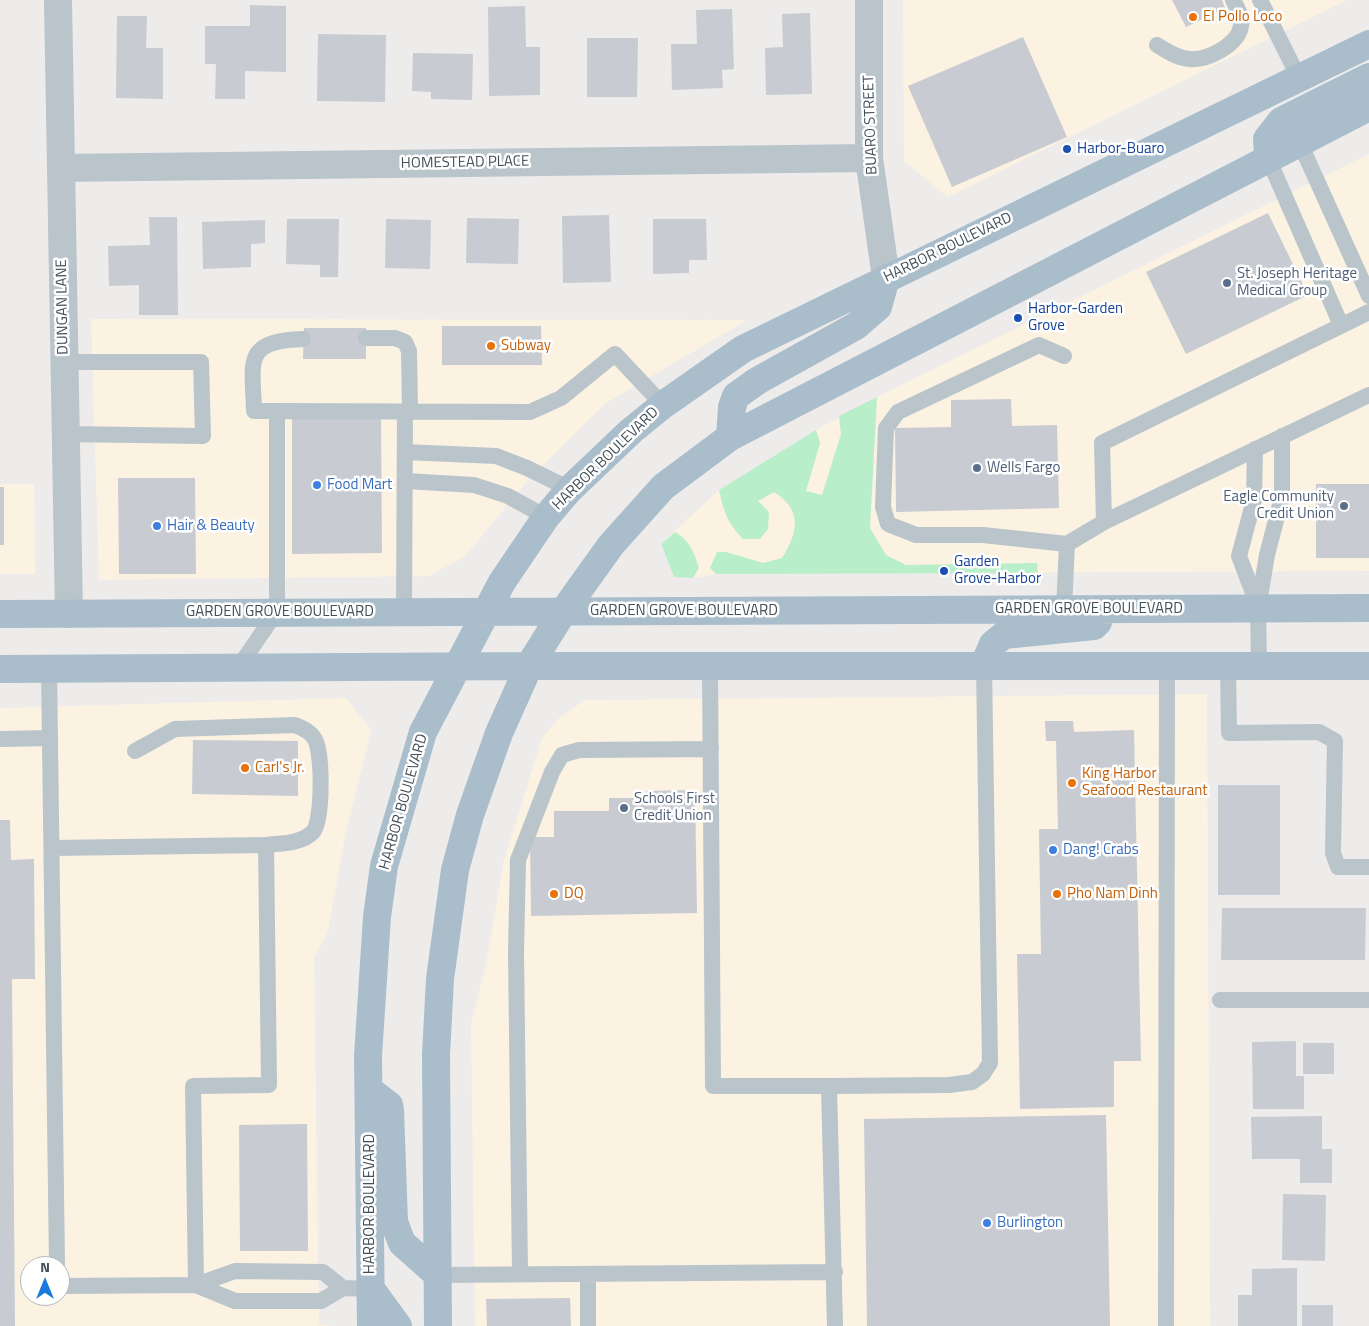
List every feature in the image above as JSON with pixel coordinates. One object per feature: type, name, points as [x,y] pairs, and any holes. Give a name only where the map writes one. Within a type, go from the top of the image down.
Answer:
[{"type":"main road","name":"HARBOR BOULEVARD","points":[[371,1326],[369,1090],[371,978],[384,866],[423,732],[456,666],[502,582],[546,517],[570,489],[631,431],[663,405],[742,349],[1369,44]]},
{"type":"main road","points":[[1268,158],[1267,139],[1281,121],[1369,77]]},
{"type":"main road","points":[[438,1326],[436,1055],[440,979],[455,870],[470,815],[499,733],[529,666],[563,612],[611,545],[663,487],[730,437],[1299,141],[1369,107]]},
{"type":"main road","points":[[730,437],[732,407],[736,396],[757,381],[856,326],[878,307],[886,278]]},
{"type":"main road","name":"GARDEN GROVE BOULEVARD","points":[[0,614],[277,611],[485,613],[1369,608]]},
{"type":"main road","points":[[984,665],[993,644],[1004,635],[1094,626],[1101,617],[1102,609]]},
{"type":"main road","points":[[0,669],[456,666],[1369,666]]},
{"type":"main road","points":[[369,1090],[389,1106],[390,1110],[394,1222],[402,1243],[438,1275]]},
{"type":"main road","points":[[371,1289],[398,1326]]},
{"type":"street","name":"DUNGAN LANE","points":[[58,0],[69,614]]},
{"type":"street","name":"BUARO STREET","points":[[869,0],[869,158],[886,278]]},
{"type":"street","name":"HOMESTEAD PLACE","points":[[61,168],[869,158]]},
{"type":"lane","points":[[1157,45],[1174,55],[1189,59],[1204,59],[1225,48],[1237,37],[1241,26],[1241,17],[1233,0]]},
{"type":"lane","points":[[1260,0],[1299,78]]},
{"type":"lane","points":[[1299,141],[1369,296]]},
{"type":"lane","points":[[1268,158],[1342,325]]},
{"type":"lane","points":[[1104,522],[1102,443],[1369,312]]},
{"type":"lane","points":[[366,338],[395,338],[405,342],[409,350],[405,452],[404,612]]},
{"type":"lane","points":[[303,339],[282,340],[258,350],[253,359],[254,411],[530,412],[561,398],[615,354],[663,405]]},
{"type":"lane","points":[[1064,356],[1039,345],[898,412],[886,428],[883,507],[888,524],[916,534],[983,535],[1067,544],[1104,522],[1369,395]]},
{"type":"lane","points":[[64,362],[201,362],[203,436],[66,434]]},
{"type":"lane","points":[[238,668],[277,611],[277,411]]},
{"type":"lane","points":[[1259,666],[1258,609],[1267,555],[1282,497],[1282,436]]},
{"type":"lane","points":[[1254,449],[1254,500],[1239,556],[1258,609]]},
{"type":"lane","points":[[405,452],[496,456],[527,468],[570,489]]},
{"type":"lane","points":[[406,481],[474,485],[508,496],[546,517]]},
{"type":"lane","points":[[1064,609],[1067,544]]},
{"type":"lane","points":[[710,666],[713,1086],[829,1086],[949,1085],[972,1082],[983,1074],[990,1063],[984,665]]},
{"type":"lane","points":[[1228,666],[1229,733],[1319,732],[1335,742],[1333,853],[1338,867],[1369,868]]},
{"type":"lane","points":[[1166,1326],[1167,667]]},
{"type":"lane","points":[[49,669],[57,1256]]},
{"type":"lane","points":[[52,848],[266,845],[304,839],[314,830],[319,820],[320,753],[315,738],[295,725],[175,729],[135,751]]},
{"type":"lane","points":[[0,739],[50,738]]},
{"type":"lane","points":[[520,1274],[516,952],[518,860],[552,772],[562,755],[579,750],[711,749]]},
{"type":"lane","points":[[196,1284],[193,1086],[269,1085],[266,845]]},
{"type":"lane","points":[[1220,1000],[1369,1000]]},
{"type":"lane","points":[[829,1086],[836,1272],[836,1326]]},
{"type":"lane","points":[[70,1286],[196,1284],[235,1271],[324,1272],[343,1288]]},
{"type":"lane","points":[[438,1275],[836,1272]]},
{"type":"lane","points":[[588,1274],[588,1326]]},
{"type":"lane","points":[[196,1284],[235,1301],[321,1301],[343,1288],[371,1289]]},
{"type":"shaded area","points":[[903,0],[1347,0],[948,197],[904,161]]},
{"type":"shaded area","points":[[1369,154],[1369,571],[716,574],[693,578],[674,577],[661,544],[719,490],[816,430],[877,397]]},
{"type":"shaded area","points":[[91,319],[747,320],[606,403],[530,478],[465,556],[429,576],[99,580]]},
{"type":"shaded area","points":[[0,484],[34,484],[35,574],[0,574]]},
{"type":"shaded area","points":[[1207,694],[1210,1326],[475,1326],[471,1025],[486,965],[503,864],[542,738],[559,718],[585,700]]},
{"type":"shaded area","points":[[346,698],[371,730],[345,836],[328,932],[314,958],[319,1324],[332,1326],[0,1326],[0,708]]},
{"type":"green space","points":[[877,397],[870,528],[886,555],[906,565],[1037,563],[1038,573],[716,574],[710,568],[717,552],[726,552],[763,563],[782,558],[792,540],[795,522],[790,506],[774,492],[758,501],[769,512],[768,529],[760,539],[743,539],[733,528],[727,516],[719,490],[816,430],[820,443],[806,491],[822,495],[841,434],[839,416]]},
{"type":"green space","points":[[675,532],[688,543],[695,557],[699,568],[693,578],[674,577],[661,544]]},
{"type":"building","name":"El Pollo Loco","points":[[1172,0],[1222,0],[1225,8],[1186,27]]},
{"type":"building","points":[[250,5],[286,6],[286,72],[245,71],[245,99],[215,99],[216,64],[205,64],[205,26],[250,26]]},
{"type":"building","points":[[525,6],[526,47],[540,47],[540,95],[489,96],[488,7]]},
{"type":"building","points":[[732,9],[734,69],[722,70],[723,88],[672,90],[671,44],[697,44],[696,10]]},
{"type":"building","points":[[810,13],[812,94],[766,95],[765,48],[783,47],[782,14]]},
{"type":"building","points":[[117,16],[147,16],[146,48],[163,48],[163,99],[116,98]]},
{"type":"building","points":[[318,34],[386,35],[385,102],[317,101]]},
{"type":"building","points":[[1023,37],[1067,137],[952,187],[908,86]]},
{"type":"building","points":[[587,38],[638,38],[637,97],[587,97]]},
{"type":"building","points":[[413,53],[473,54],[472,100],[431,99],[431,92],[412,91]]},
{"type":"building","name":"St. Joseph Heritage Medical Group","points":[[1268,213],[1308,295],[1186,354],[1146,272]]},
{"type":"building","points":[[609,215],[611,282],[563,283],[562,216]]},
{"type":"building","points":[[149,217],[177,217],[178,315],[139,315],[139,285],[109,286],[108,246],[150,245]]},
{"type":"building","points":[[467,218],[519,219],[518,264],[466,263]]},
{"type":"building","points":[[287,219],[339,219],[338,277],[320,277],[320,265],[286,264]]},
{"type":"building","points":[[386,219],[431,220],[430,269],[385,268]]},
{"type":"building","points":[[653,219],[706,219],[707,260],[689,260],[689,273],[653,274]]},
{"type":"building","points":[[265,220],[265,243],[251,244],[251,267],[203,269],[202,222]]},
{"type":"building","name":"Subway","points":[[442,326],[541,326],[542,365],[442,365]]},
{"type":"building","points":[[304,328],[366,328],[366,359],[303,359]]},
{"type":"building","name":"Wells Fargo","points":[[1011,399],[1012,426],[1057,425],[1059,508],[896,512],[895,428],[951,427],[951,400]]},
{"type":"building","points":[[381,417],[382,553],[292,554],[292,418]]},
{"type":"building","points":[[118,478],[195,478],[196,574],[119,574]]},
{"type":"building","points":[[1316,484],[1369,484],[1369,558],[1316,558]]},
{"type":"building","points":[[0,487],[4,487],[4,545],[0,545]]},
{"type":"building","points":[[1045,721],[1073,721],[1074,732],[1134,730],[1141,1061],[1114,1061],[1114,1107],[1020,1109],[1017,954],[1041,954],[1039,829],[1058,829],[1056,741],[1046,741]]},
{"type":"building","name":"Carl's Jr.","points":[[193,740],[298,741],[298,796],[192,794]]},
{"type":"building","points":[[1218,785],[1280,785],[1280,895],[1218,895]]},
{"type":"building","points":[[695,790],[697,913],[531,916],[530,837],[554,837],[554,811],[609,811],[609,798],[646,798],[646,791]]},
{"type":"building","points":[[0,820],[10,820],[11,860],[34,859],[35,979],[12,979],[15,1326],[0,1326]]},
{"type":"building","points":[[1222,908],[1366,908],[1365,960],[1221,960]]},
{"type":"building","points":[[1296,1041],[1296,1076],[1304,1076],[1304,1109],[1253,1109],[1252,1042]]},
{"type":"building","points":[[1303,1043],[1334,1043],[1334,1074],[1303,1074]]},
{"type":"building","name":"Burlington","points":[[1106,1115],[1110,1326],[867,1326],[864,1119]]},
{"type":"building","points":[[1322,1116],[1322,1149],[1332,1149],[1332,1183],[1300,1183],[1300,1159],[1252,1159],[1251,1117]]},
{"type":"building","points":[[307,1124],[308,1251],[240,1251],[239,1125]]},
{"type":"building","points":[[1283,1194],[1326,1195],[1325,1261],[1282,1260]]},
{"type":"building","points":[[1297,1268],[1297,1326],[1238,1326],[1238,1295],[1252,1295],[1252,1269]]},
{"type":"building","points":[[570,1298],[571,1326],[487,1326],[486,1299]]},
{"type":"building","points":[[1302,1305],[1333,1305],[1333,1326],[1302,1326]]},
{"type":"place","name":"El Pollo Loco","points":[[1193,17]]},
{"type":"place","name":"Harbor-Buaro","points":[[1067,149]]},
{"type":"place","name":"St. Joseph Heritage Medical Group","points":[[1227,283]]},
{"type":"place","name":"Harbor-Garden Grove","points":[[1018,318]]},
{"type":"place","name":"Subway","points":[[491,346]]},
{"type":"place","name":"Wells Fargo","points":[[977,468]]},
{"type":"place","name":"Food Mart","points":[[317,485]]},
{"type":"place","name":"Eagle Community Credit Union","points":[[1344,506]]},
{"type":"place","name":"Hair & Beauty","points":[[157,526]]},
{"type":"place","name":"Garden Grove-Harbor","points":[[944,571]]},
{"type":"place","name":"Carl's Jr.","points":[[245,768]]},
{"type":"place","name":"King Harbor Seafood Restaurant","points":[[1072,783]]},
{"type":"place","name":"Schools First Credit Union","points":[[624,808]]},
{"type":"place","name":"Dang! Crabs","points":[[1053,850]]},
{"type":"place","name":"DQ","points":[[554,894]]},
{"type":"place","name":"Pho Nam Dinh","points":[[1057,894]]},
{"type":"place","name":"Burlington","points":[[987,1223]]}]
